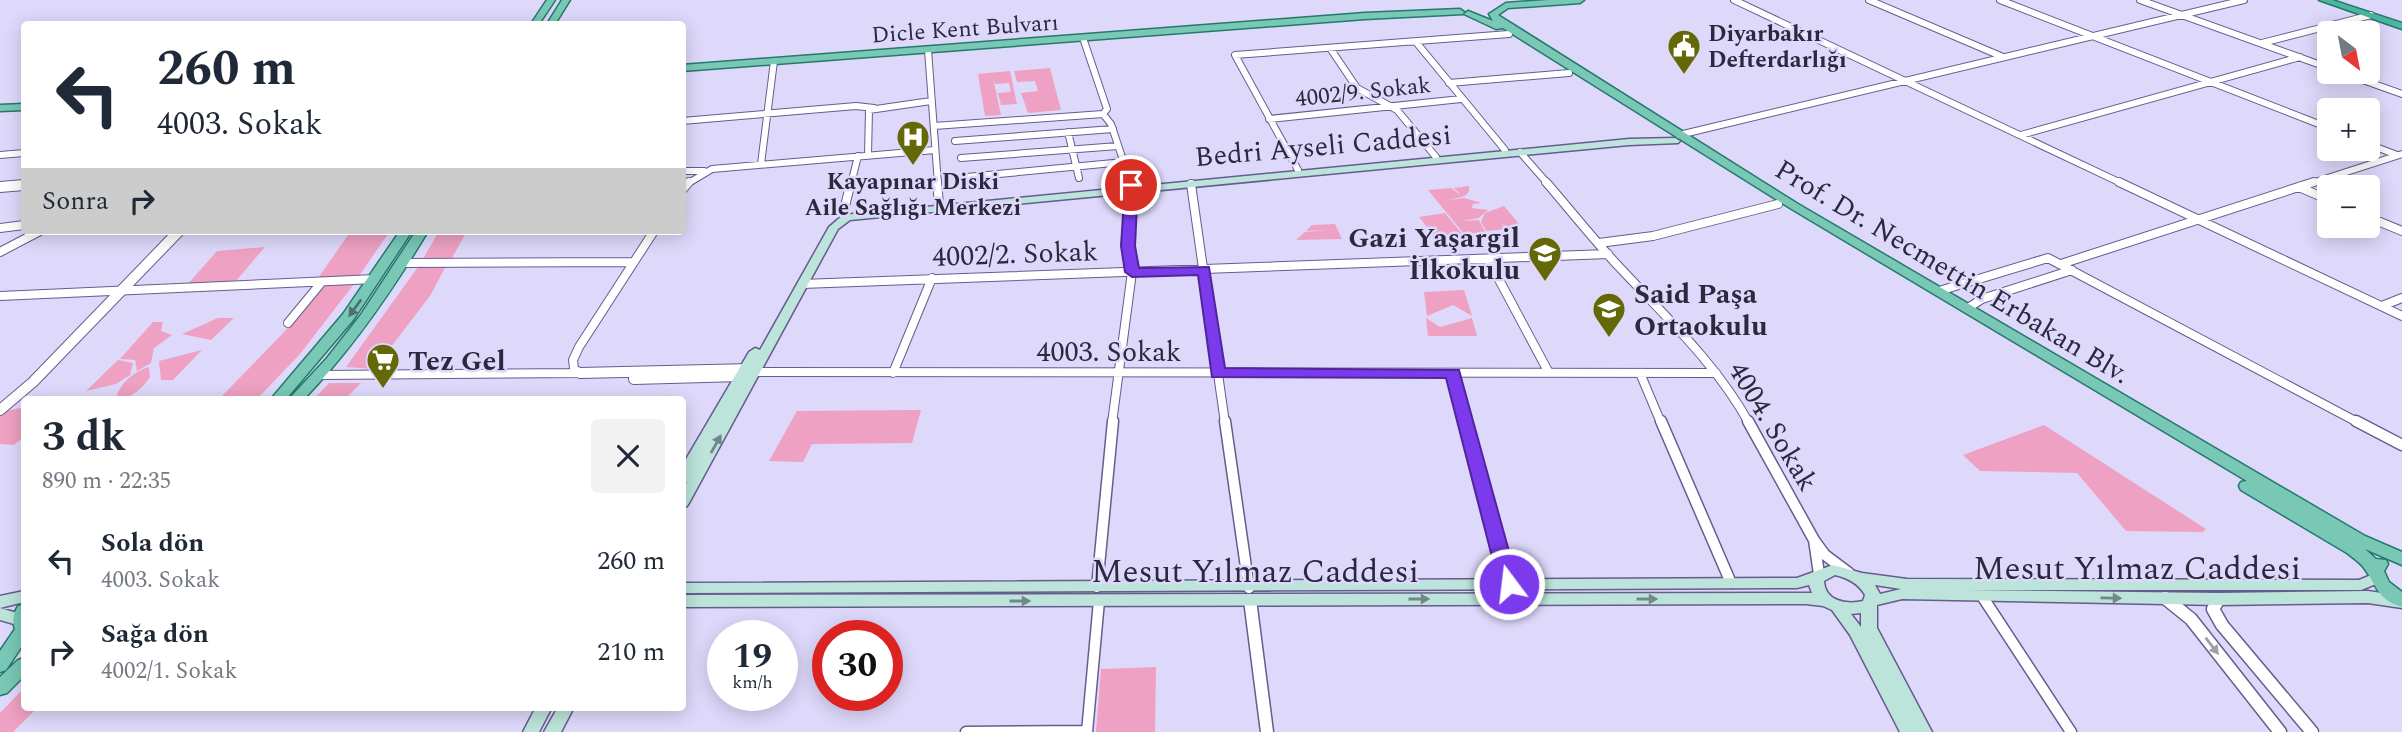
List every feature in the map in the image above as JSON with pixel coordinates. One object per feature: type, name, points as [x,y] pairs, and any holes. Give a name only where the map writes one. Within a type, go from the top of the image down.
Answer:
[{"type":"highway","points":[[2323,0],[2402,23]]},
{"type":"highway","points":[[2336,0],[2402,23]]},
{"type":"main road","points":[[537,21],[551,0]]},
{"type":"main road","points":[[553,21],[566,0]]},
{"type":"main road","points":[[1495,4],[1527,0]]},
{"type":"main road","points":[[1495,4],[1580,0]]},
{"type":"main road","name":"Dicle Kent Bulvarı","points":[[686,63],[1447,3]]},
{"type":"main road","name":"Prof. Dr. Necmettin Erbakan Blv.","points":[[1447,3],[1464,13],[1483,18],[1656,130],[1677,138],[2359,540],[2402,560]]},
{"type":"main road","name":"Dicle Kent Bulvarı","points":[[686,68],[1437,11],[1464,13],[1495,4]]},
{"type":"main road","name":"Prof. Dr. Necmettin Erbakan Blv.","points":[[1495,4],[1493,14],[1497,20],[1778,204],[2353,549],[2368,560],[2375,574],[2402,602]]},
{"type":"main road","points":[[0,106],[21,105]]},
{"type":"main road","name":"Bedri Ayseli Caddesi","points":[[686,473],[750,372],[834,227],[847,217],[1631,138],[1656,130]]},
{"type":"main road","name":"Bedri Ayseli Caddesi","points":[[686,495],[827,225],[843,214],[1677,138]]},
{"type":"main road","points":[[281,396],[317,356],[375,279],[403,235]]},
{"type":"main road","points":[[299,396],[320,375],[403,263],[420,235]]},
{"type":"main road","points":[[2375,574],[2386,561],[2402,560]]},
{"type":"main road","name":"Mesut Yılmaz Caddesi","points":[[1250,594],[1509,584],[1797,583],[1833,570],[1907,584],[2361,585],[2375,574]]},
{"type":"main road","points":[[1817,576],[1817,590],[1856,632],[1908,732]]},
{"type":"main road","points":[[1855,576],[1871,589],[1869,628],[1924,732]]},
{"type":"main road","name":"Mesut Yılmaz Caddesi","points":[[686,588],[1098,594],[1806,598],[1832,604]]},
{"type":"main road","name":"Mesut Yılmaz Caddesi","points":[[686,601],[1098,594]]},
{"type":"main road","name":"Mesut Yılmaz Caddesi","points":[[1870,603],[1902,594],[2219,599],[2368,597],[2402,602]]},
{"type":"main road","points":[[0,602],[21,598]]},
{"type":"main road","points":[[1832,604],[1855,610],[1870,603]]},
{"type":"main road","points":[[0,614],[21,622]]},
{"type":"main road","points":[[0,665],[21,627]]},
{"type":"main road","points":[[0,688],[21,668]]},
{"type":"main road","points":[[531,732],[542,711]]},
{"type":"main road","points":[[552,732],[564,711]]},
{"type":"street","points":[[1734,0],[2402,316]]},
{"type":"street","points":[[1869,0],[2004,57]]},
{"type":"street","points":[[2000,0],[2317,123]]},
{"type":"street","points":[[2140,0],[2317,63]]},
{"type":"street","points":[[1677,138],[1906,80],[2244,0]]},
{"type":"street","points":[[2262,43],[2371,15]]},
{"type":"street","points":[[1298,170],[1235,55],[1509,34]]},
{"type":"street","points":[[933,126],[1103,114],[1107,109],[1083,38]]},
{"type":"street","points":[[1416,42],[1505,150]]},
{"type":"street","points":[[1330,48],[1357,88],[1391,106],[1436,157]]},
{"type":"street","points":[[928,50],[939,204]]},
{"type":"street","points":[[2021,135],[2300,57]]},
{"type":"street","points":[[761,164],[774,61]]},
{"type":"street","points":[[1449,83],[1569,73]]},
{"type":"street","points":[[2374,84],[2402,94]]},
{"type":"street","name":"4002/9. Sokak","points":[[1269,118],[1461,99]]},
{"type":"street","points":[[686,121],[856,106],[874,108],[931,101]]},
{"type":"street","points":[[868,155],[869,110],[874,108]]},
{"type":"street","points":[[966,732],[1087,732],[1117,374],[1132,272],[1128,246],[1132,187],[1113,129],[1103,114]]},
{"type":"street","points":[[955,141],[1113,129]]},
{"type":"street","points":[[1068,132],[1079,178]]},
{"type":"street","points":[[961,158],[1118,146]]},
{"type":"street","points":[[2380,148],[2400,155]]},
{"type":"street","points":[[686,171],[935,149]]},
{"type":"street","name":"4004. Sokak","points":[[1520,152],[1716,373],[1757,434],[1814,540]]},
{"type":"street","points":[[0,163],[4,154]]},
{"type":"street","points":[[2061,264],[2400,155]]},
{"type":"street","points":[[843,214],[858,156]]},
{"type":"street","points":[[967,177],[1124,162]]},
{"type":"street","points":[[686,187],[704,171]]},
{"type":"street","points":[[1191,184],[1250,594],[1267,732]]},
{"type":"street","points":[[0,187],[21,185]]},
{"type":"street","points":[[2298,187],[2317,195]]},
{"type":"street","points":[[1599,243],[1653,236],[1778,204]]},
{"type":"street","points":[[2380,222],[2402,231]]},
{"type":"street","points":[[0,228],[21,226]]},
{"type":"street","points":[[0,252],[32,235]]},
{"type":"street","points":[[0,410],[33,382],[174,235]]},
{"type":"street","points":[[651,235],[579,346],[573,360],[574,368],[589,379],[750,372]]},
{"type":"street","name":"4002/2. Sokak","points":[[802,284],[1608,254]]},
{"type":"street","points":[[1939,291],[2048,258],[2402,445]]},
{"type":"street","points":[[1488,260],[1549,373]]},
{"type":"street","points":[[403,263],[634,262]]},
{"type":"street","points":[[1968,308],[1982,299],[2072,270]]},
{"type":"street","points":[[893,373],[932,278]]},
{"type":"street","points":[[0,296],[118,293],[375,279]]},
{"type":"street","points":[[288,323],[321,283]]},
{"type":"street","points":[[2382,306],[2402,298]]},
{"type":"street","name":"4003. Sokak","points":[[750,372],[1716,373]]},
{"type":"street","points":[[320,375],[580,373]]},
{"type":"street","points":[[1453,373],[1509,584]]},
{"type":"street","points":[[1640,373],[1731,583]]},
{"type":"street","points":[[1814,540],[1825,555],[1855,576]]},
{"type":"street","points":[[1814,540],[1817,576]]},
{"type":"street","points":[[1982,596],[2071,732]]},
{"type":"street","points":[[2165,598],[2175,603],[2191,618],[2280,732]]},
{"type":"street","points":[[2219,599],[2213,609],[2222,625],[2312,732]]},
{"type":"shaded area","points":[[1050,68],[1061,110],[1028,113],[1021,93],[1038,91],[1035,81],[1017,82],[1014,71]]},
{"type":"shaded area","points":[[1010,71],[1017,104],[1001,105],[998,93],[1011,92],[1009,83],[995,84],[993,78],[1001,115],[985,116],[978,74]]},
{"type":"shaded area","points":[[1469,186],[1466,195],[1449,200],[1464,198],[1482,203],[1473,204],[1472,208],[1488,210],[1479,218],[1461,221],[1479,220],[1485,232],[1464,234],[1428,190],[1451,188],[1462,196],[1454,188]]},
{"type":"shaded area","points":[[1504,206],[1519,224],[1510,228],[1500,223],[1508,229],[1486,231],[1481,222],[1485,213]]},
{"type":"shaded area","points":[[1445,213],[1462,234],[1436,238],[1419,217]]},
{"type":"shaded area","points":[[1335,224],[1342,239],[1296,240],[1305,232],[1329,230],[1306,231],[1312,225]]},
{"type":"shaded area","points":[[348,235],[387,235],[359,276],[318,278]]},
{"type":"shaded area","points":[[437,235],[465,235],[452,258],[423,259]]},
{"type":"shaded area","points":[[265,247],[235,282],[187,285],[217,251]]},
{"type":"shaded area","points":[[446,266],[430,296],[374,369],[346,367],[418,267]]},
{"type":"shaded area","points":[[354,284],[300,354],[260,396],[222,396],[285,331],[321,286]]},
{"type":"shaded area","points":[[1464,290],[1472,316],[1453,305],[1427,316],[1424,292]]},
{"type":"shaded area","points":[[218,318],[234,318],[211,340],[182,334]]},
{"type":"shaded area","points":[[1426,318],[1440,327],[1472,318],[1477,336],[1428,336]]},
{"type":"shaded area","points":[[153,322],[163,322],[161,331],[172,335],[154,348],[151,363],[137,371],[135,360],[120,359]]},
{"type":"shaded area","points":[[202,350],[173,380],[161,380],[159,361]]},
{"type":"shaded area","points":[[118,360],[133,363],[130,375],[116,384],[86,391]]},
{"type":"shaded area","points":[[149,367],[150,377],[131,395],[117,396],[120,388],[138,372]]},
{"type":"shaded area","points":[[329,383],[361,383],[348,396],[317,396]]},
{"type":"shaded area","points":[[21,408],[21,439],[14,445],[0,444],[0,417],[7,411]]},
{"type":"shaded area","points":[[921,410],[912,443],[812,444],[803,462],[769,461],[797,411]]},
{"type":"shaded area","points":[[2044,425],[2206,529],[2203,532],[2126,531],[2077,473],[1980,471],[1963,455]]},
{"type":"shaded area","points":[[1156,667],[1155,732],[1096,732],[1101,669]]},
{"type":"shaded area","points":[[21,691],[21,711],[34,711],[13,732],[0,732],[0,713]]},
{"type":"place","name":"Diyarbakır Defterdarlığı","points":[[1684,76]]},
{"type":"place","name":"Kayapınar Diski Aile Sağlığı Merkezi","points":[[913,167]]},
{"type":"place","name":"Gazi Yaşargil İlkokulu","points":[[1545,283]]},
{"type":"place","name":"Said Paşa Ortaokulu","points":[[1609,339]]},
{"type":"place","name":"Tez Gel","points":[[383,390]]},
{"type":"route","points":[[1131,185],[1128,246],[1132,272],[1204,270],[1218,373],[1453,373],[1509,584]]}]
